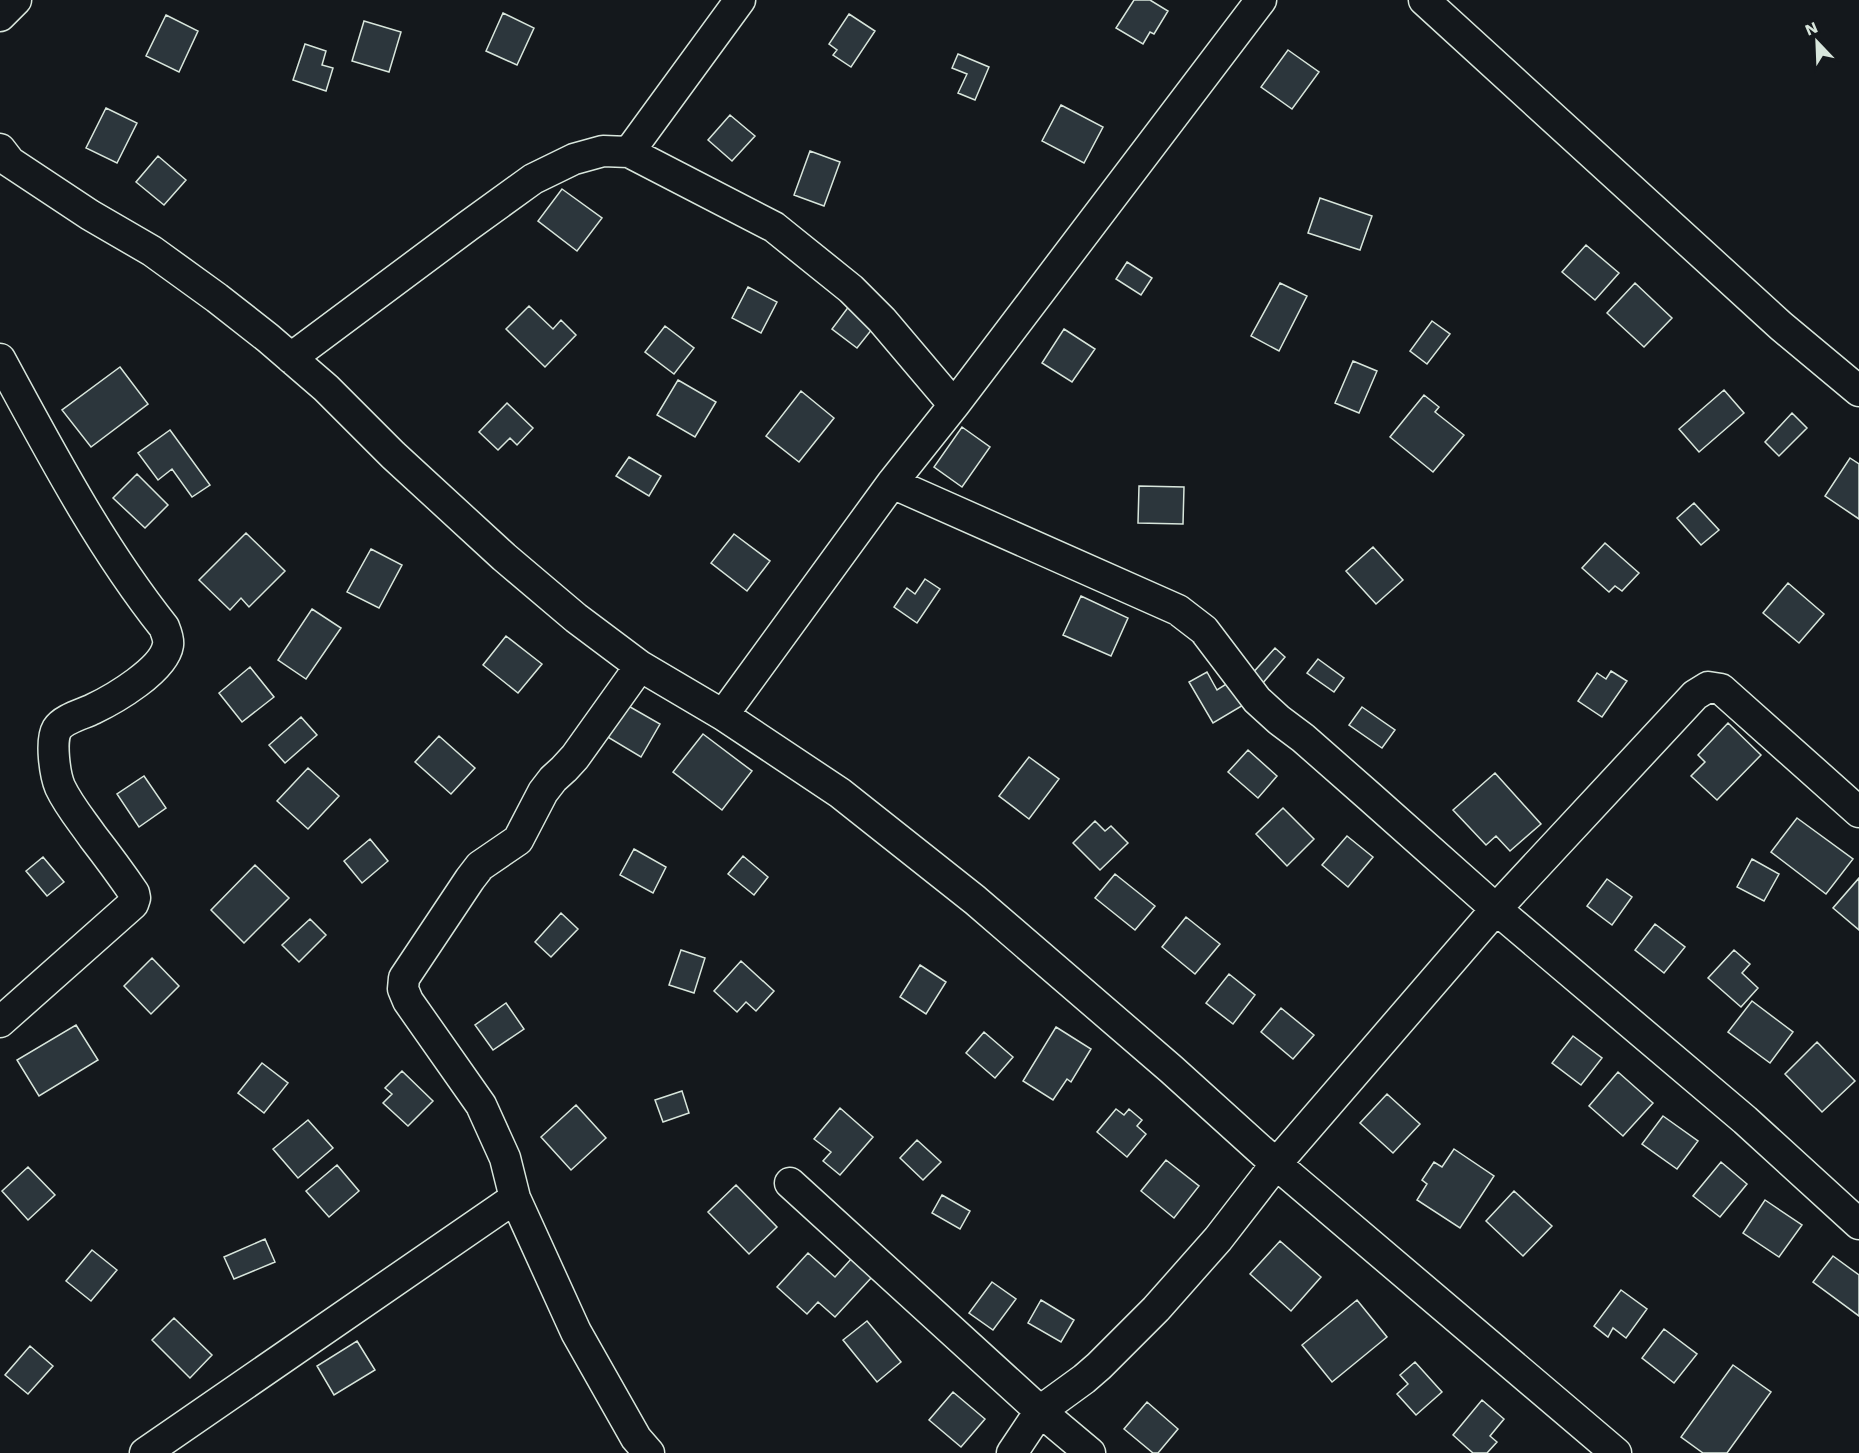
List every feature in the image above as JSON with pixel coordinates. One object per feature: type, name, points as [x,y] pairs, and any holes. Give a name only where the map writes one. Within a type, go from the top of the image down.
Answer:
[{"type":"street","points":[[0,16],[16,0]]},
{"type":"street","points":[[629,152],[740,0]]},
{"type":"street","points":[[723,715],[892,483],[954,405],[1261,0]]},
{"type":"street","points":[[1424,0],[1781,326],[1859,391]]},
{"type":"street","points":[[0,149],[10,162],[90,215],[152,251],[218,298],[326,388],[393,455],[504,557],[576,618],[640,666],[723,715],[840,793],[975,900],[1171,1069],[1276,1164],[1617,1453]]},
{"type":"street","points":[[291,358],[533,179],[574,159],[603,151],[629,152],[774,227],[867,304],[916,358],[954,405]]},
{"type":"street","points":[[0,359],[70,485],[121,570],[164,627],[168,645],[159,663],[145,676],[96,708],[62,723],[57,728],[54,737],[54,756],[60,787],[75,814],[134,893],[133,904],[0,1022]]},
{"type":"street","points":[[892,483],[1178,610],[1204,630],[1257,700],[1496,909],[1745,1120],[1859,1224]]},
{"type":"street","points":[[640,666],[575,756],[543,792],[518,840],[480,866],[404,978],[403,989],[408,1001],[481,1105],[505,1158],[515,1198],[576,1332],[636,1438],[649,1453]]},
{"type":"street","points":[[1012,1453],[1040,1411],[1084,1379],[1141,1325],[1218,1239],[1276,1164],[1496,909],[1695,695],[1708,687],[1720,688],[1859,812]]},
{"type":"street","points":[[790,1183],[1040,1411],[1090,1453]]},
{"type":"street","points":[[145,1453],[515,1198]]},
{"type":"building","points":[[1134,0],[1150,0],[1168,11],[1154,34],[1150,32],[1143,44],[1116,28]]},
{"type":"building","points":[[503,13],[534,28],[517,65],[486,51]]},
{"type":"building","points":[[849,14],[875,31],[851,67],[833,55],[837,50],[829,44]]},
{"type":"building","points":[[166,15],[198,31],[179,72],[146,56]]},
{"type":"building","points":[[364,21],[401,32],[389,72],[352,61]]},
{"type":"building","points":[[305,44],[326,51],[322,65],[333,68],[326,91],[293,80]]},
{"type":"building","points":[[1288,50],[1319,72],[1292,109],[1261,87]]},
{"type":"building","points":[[958,54],[989,67],[975,100],[958,93],[967,74],[952,68]]},
{"type":"building","points":[[1061,105],[1103,127],[1084,163],[1042,141]]},
{"type":"building","points":[[106,108],[137,123],[117,163],[86,148]]},
{"type":"building","points":[[730,115],[755,136],[732,161],[708,140]]},
{"type":"building","points":[[810,151],[840,162],[824,206],[794,195]]},
{"type":"building","points":[[158,156],[186,180],[164,205],[136,182]]},
{"type":"building","points":[[562,189],[602,218],[577,251],[538,221]]},
{"type":"building","points":[[1320,198],[1372,216],[1360,250],[1308,233]]},
{"type":"building","points":[[1586,245],[1619,273],[1595,300],[1562,272]]},
{"type":"building","points":[[1127,262],[1152,278],[1141,295],[1116,279]]},
{"type":"building","points":[[1280,283],[1307,296],[1279,351],[1251,336]]},
{"type":"building","points":[[1635,283],[1672,318],[1644,347],[1607,313]]},
{"type":"building","points":[[748,287],[777,302],[761,333],[732,318]]},
{"type":"building","points":[[855,298],[881,318],[857,348],[832,329]]},
{"type":"building","points":[[529,306],[553,329],[561,320],[576,335],[545,367],[506,329]]},
{"type":"building","points":[[1432,321],[1450,334],[1427,364],[1410,351]]},
{"type":"building","points":[[665,326],[694,348],[674,374],[645,352]]},
{"type":"building","points":[[1064,329],[1095,349],[1072,382],[1042,363]]},
{"type":"building","points":[[1353,361],[1377,371],[1359,413],[1335,403]]},
{"type":"building","points":[[120,367],[148,404],[91,447],[62,410]]},
{"type":"building","points":[[678,380],[716,402],[695,437],[657,415]]},
{"type":"building","points":[[1724,390],[1744,413],[1699,452],[1679,429]]},
{"type":"building","points":[[801,391],[834,418],[799,462],[766,436]]},
{"type":"building","points":[[1424,395],[1439,407],[1435,412],[1464,435],[1433,472],[1390,437]]},
{"type":"building","points":[[507,403],[533,428],[517,445],[510,438],[498,450],[479,432]]},
{"type":"building","points":[[1792,413],[1807,428],[1779,456],[1765,442]]},
{"type":"building","points":[[962,427],[990,447],[962,487],[934,467]]},
{"type":"building","points":[[170,430],[210,485],[192,497],[172,469],[158,480],[138,453]]},
{"type":"building","points":[[629,457],[661,476],[649,496],[616,476]]},
{"type":"building","points":[[1850,458],[1859,464],[1859,519],[1825,496]]},
{"type":"building","points":[[137,474],[168,505],[145,528],[113,498]]},
{"type":"building","points":[[1139,486],[1184,487],[1183,524],[1138,523]]},
{"type":"building","points":[[1694,503],[1719,530],[1701,545],[1677,518]]},
{"type":"building","points":[[246,533],[285,571],[249,607],[241,598],[230,610],[199,580]]},
{"type":"building","points":[[734,534],[770,561],[747,591],[711,563]]},
{"type":"building","points":[[1605,543],[1639,573],[1622,591],[1615,586],[1609,592],[1582,568]]},
{"type":"building","points":[[1373,547],[1403,580],[1376,604],[1346,571]]},
{"type":"building","points":[[371,549],[402,565],[379,608],[347,592]]},
{"type":"building","points":[[925,579],[940,589],[917,623],[894,607],[907,588],[915,594]]},
{"type":"building","points":[[1788,583],[1824,614],[1799,643],[1763,613]]},
{"type":"building","points":[[1081,596],[1128,618],[1111,656],[1063,635]]},
{"type":"building","points":[[312,609],[341,628],[306,679],[278,660]]},
{"type":"building","points":[[506,636],[542,664],[518,693],[483,665]]},
{"type":"building","points":[[1275,648],[1285,657],[1262,684],[1251,675]]},
{"type":"building","points":[[1318,659],[1344,678],[1334,692],[1307,673]]},
{"type":"building","points":[[250,667],[274,697],[242,722],[219,693]]},
{"type":"building","points":[[1611,671],[1627,681],[1602,717],[1578,701],[1597,673],[1606,679]]},
{"type":"building","points":[[1207,672],[1217,690],[1231,681],[1245,704],[1213,723],[1189,682]]},
{"type":"building","points":[[625,704],[660,724],[641,757],[606,736]]},
{"type":"building","points":[[1362,707],[1395,730],[1382,748],[1349,725]]},
{"type":"building","points":[[301,717],[317,735],[285,763],[269,745]]},
{"type":"building","points":[[1728,723],[1761,755],[1717,800],[1691,776],[1705,762],[1698,755]]},
{"type":"building","points":[[703,734],[752,771],[722,810],[673,772]]},
{"type":"building","points":[[439,736],[475,768],[451,794],[415,762]]},
{"type":"building","points":[[1248,750],[1277,776],[1258,798],[1228,772]]},
{"type":"building","points":[[1029,757],[1059,779],[1029,819],[999,796]]},
{"type":"building","points":[[308,768],[339,796],[308,829],[277,801]]},
{"type":"building","points":[[1495,773],[1541,824],[1510,851],[1496,836],[1486,845],[1453,810]]},
{"type":"building","points":[[144,776],[166,808],[139,827],[117,794]]},
{"type":"building","points":[[1283,808],[1314,839],[1287,866],[1256,834]]},
{"type":"building","points":[[1797,818],[1853,859],[1826,894],[1771,852]]},
{"type":"building","points":[[1095,821],[1105,831],[1111,826],[1128,843],[1100,870],[1073,843]]},
{"type":"building","points":[[1347,836],[1373,857],[1348,887],[1322,865]]},
{"type":"building","points":[[370,839],[388,861],[362,883],[344,861]]},
{"type":"building","points":[[634,849],[666,867],[653,893],[620,875]]},
{"type":"building","points":[[743,856],[768,877],[754,895],[728,874]]},
{"type":"building","points":[[43,857],[64,882],[47,896],[26,871]]},
{"type":"building","points":[[1752,859],[1779,874],[1764,901],[1737,887]]},
{"type":"building","points":[[255,865],[289,898],[244,943],[211,910]]},
{"type":"building","points":[[1115,874],[1155,906],[1135,930],[1095,898]]},
{"type":"building","points":[[1859,878],[1859,930],[1833,908]]},
{"type":"building","points":[[1607,879],[1632,897],[1612,925],[1587,906]]},
{"type":"building","points":[[561,913],[578,929],[551,957],[535,942]]},
{"type":"building","points":[[1186,917],[1220,944],[1195,974],[1162,947]]},
{"type":"building","points":[[310,919],[326,935],[299,962],[282,945]]},
{"type":"building","points":[[1655,924],[1685,947],[1664,973],[1635,950]]},
{"type":"building","points":[[681,950],[705,958],[694,993],[669,985]]},
{"type":"building","points":[[1734,950],[1750,964],[1742,973],[1758,988],[1741,1007],[1708,978]]},
{"type":"building","points":[[152,958],[179,986],[151,1014],[124,986]]},
{"type":"building","points":[[741,961],[774,991],[756,1011],[746,1002],[737,1012],[714,991]]},
{"type":"building","points":[[920,965],[946,982],[926,1014],[900,997]]},
{"type":"building","points":[[1229,974],[1255,995],[1233,1024],[1206,1003]]},
{"type":"building","points":[[1752,1001],[1793,1032],[1770,1063],[1728,1032]]},
{"type":"building","points":[[506,1003],[524,1029],[493,1050],[475,1025]]},
{"type":"building","points":[[1281,1008],[1314,1035],[1293,1059],[1261,1032]]},
{"type":"building","points":[[76,1025],[98,1060],[39,1096],[17,1060]]},
{"type":"building","points":[[1056,1027],[1091,1049],[1071,1082],[1067,1079],[1053,1100],[1023,1081]]},
{"type":"building","points":[[984,1032],[1013,1057],[995,1078],[966,1053]]},
{"type":"building","points":[[1573,1036],[1602,1058],[1581,1085],[1552,1063]]},
{"type":"building","points":[[1817,1042],[1855,1081],[1822,1112],[1785,1074]]},
{"type":"building","points":[[262,1063],[288,1083],[264,1113],[238,1093]]},
{"type":"building","points":[[402,1071],[433,1101],[408,1126],[383,1103],[392,1094],[385,1088]]},
{"type":"building","points":[[1618,1072],[1653,1103],[1623,1136],[1589,1106]]},
{"type":"building","points":[[682,1091],[689,1113],[663,1122],[655,1100]]},
{"type":"building","points":[[1387,1094],[1420,1124],[1393,1153],[1360,1123]]},
{"type":"building","points":[[576,1105],[606,1138],[571,1170],[541,1137]]},
{"type":"building","points":[[840,1108],[873,1137],[840,1175],[823,1161],[831,1152],[814,1139]]},
{"type":"building","points":[[1116,1109],[1124,1115],[1129,1109],[1142,1120],[1137,1126],[1146,1134],[1127,1157],[1097,1132]]},
{"type":"building","points":[[1663,1116],[1698,1141],[1677,1169],[1642,1144]]},
{"type":"building","points":[[308,1120],[333,1148],[298,1178],[273,1149]]},
{"type":"building","points":[[917,1140],[941,1162],[923,1180],[900,1158]]},
{"type":"building","points":[[1454,1149],[1494,1176],[1460,1228],[1417,1200],[1427,1184],[1422,1180],[1434,1162],[1442,1167]]},
{"type":"building","points":[[1166,1160],[1199,1186],[1174,1218],[1141,1191]]},
{"type":"building","points":[[1721,1162],[1747,1184],[1720,1217],[1693,1196]]},
{"type":"building","points":[[337,1165],[359,1191],[329,1217],[306,1191]]},
{"type":"building","points":[[28,1167],[55,1195],[28,1220],[2,1191]]},
{"type":"building","points":[[736,1185],[777,1227],[749,1254],[708,1212]]},
{"type":"building","points":[[1514,1191],[1552,1226],[1523,1256],[1486,1221]]},
{"type":"building","points":[[942,1195],[970,1211],[960,1229],[932,1213]]},
{"type":"building","points":[[1765,1200],[1802,1225],[1779,1257],[1743,1233]]},
{"type":"building","points":[[265,1239],[275,1262],[234,1279],[224,1257]]},
{"type":"building","points":[[1280,1241],[1321,1277],[1291,1311],[1250,1274]]},
{"type":"building","points":[[92,1250],[117,1270],[91,1301],[66,1281]]},
{"type":"building","points":[[808,1253],[835,1277],[852,1258],[872,1277],[835,1317],[818,1302],[807,1314],[777,1287]]},
{"type":"building","points":[[1833,1256],[1859,1275],[1859,1316],[1813,1282]]},
{"type":"building","points":[[992,1282],[1016,1299],[993,1330],[969,1313]]},
{"type":"building","points":[[1621,1290],[1647,1309],[1626,1338],[1613,1328],[1608,1337],[1594,1326]]},
{"type":"building","points":[[1041,1300],[1074,1320],[1061,1342],[1028,1323]]},
{"type":"building","points":[[1357,1300],[1387,1337],[1332,1382],[1302,1345]]},
{"type":"building","points":[[174,1318],[212,1355],[190,1378],[152,1340]]},
{"type":"building","points":[[867,1321],[901,1362],[877,1382],[843,1340]]},
{"type":"building","points":[[1664,1329],[1697,1354],[1674,1383],[1642,1358]]},
{"type":"building","points":[[357,1341],[375,1370],[334,1395],[317,1366]]},
{"type":"building","points":[[30,1346],[53,1366],[28,1394],[5,1375]]},
{"type":"building","points":[[1415,1362],[1442,1392],[1416,1415],[1397,1394],[1408,1384],[1400,1375]]},
{"type":"building","points":[[1733,1365],[1771,1392],[1727,1453],[1703,1453],[1681,1437]]},
{"type":"building","points":[[953,1392],[985,1419],[961,1447],[929,1420]]},
{"type":"building","points":[[1482,1400],[1504,1419],[1490,1436],[1497,1442],[1487,1453],[1473,1453],[1453,1435]]},
{"type":"building","points":[[1147,1402],[1178,1429],[1158,1453],[1153,1453],[1124,1429]]}]
